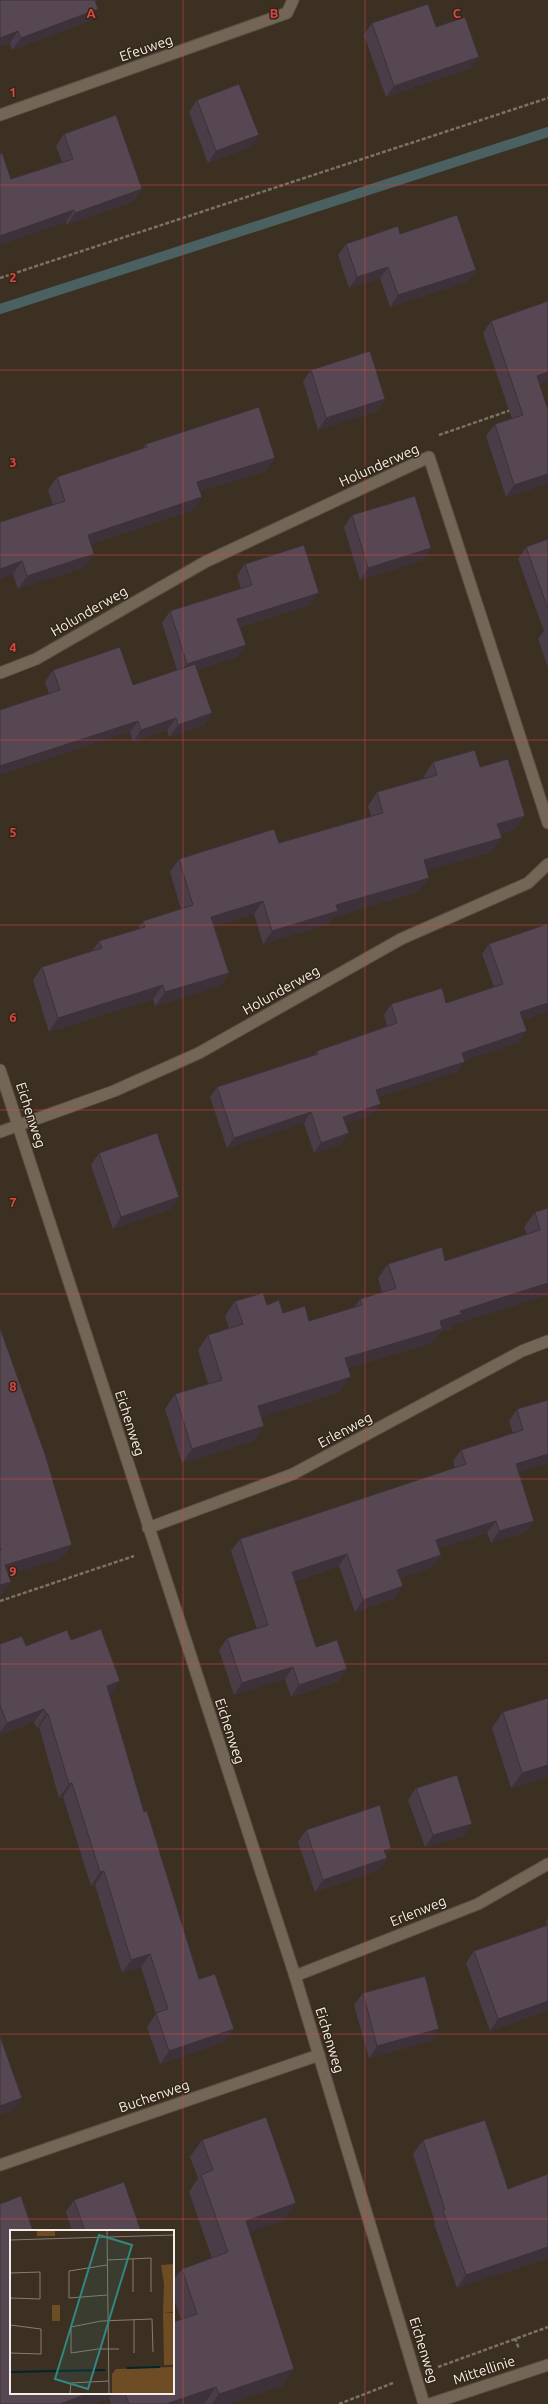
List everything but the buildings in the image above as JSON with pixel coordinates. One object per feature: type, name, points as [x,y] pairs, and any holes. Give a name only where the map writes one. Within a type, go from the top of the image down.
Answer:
[{"type":"street","name":"Efeuweg","points":[[0,115],[287,13],[293,0]]},
{"type":"street","name":"Holunderweg","points":[[0,672],[36,659],[205,562],[429,457],[548,823]]},
{"type":"street","name":"Holunderweg","points":[[0,1132],[114,1091],[199,1053],[401,939],[528,883],[548,864]]},
{"type":"street","name":"Eichenweg","points":[[0,1070],[155,1550],[295,1976],[424,2404]]},
{"type":"street","name":"Erlenweg","points":[[148,1528],[293,1474],[522,1351],[548,1341]]},
{"type":"street","name":"Erlenweg","points":[[295,1976],[478,1904],[548,1864]]},
{"type":"street","name":"Buchenweg","points":[[0,2165],[319,2054]]},
{"type":"street","name":"Mittellinie","points":[[430,2404],[548,2365]]},
{"type":"path","points":[[0,278],[548,98]]},
{"type":"path","points":[[429,457],[440,434],[519,408]]},
{"type":"path","points":[[0,1601],[155,1550]]},
{"type":"path","points":[[339,2404],[548,2326]]},
{"type":"waterway","points":[[0,309],[548,132]]}]
